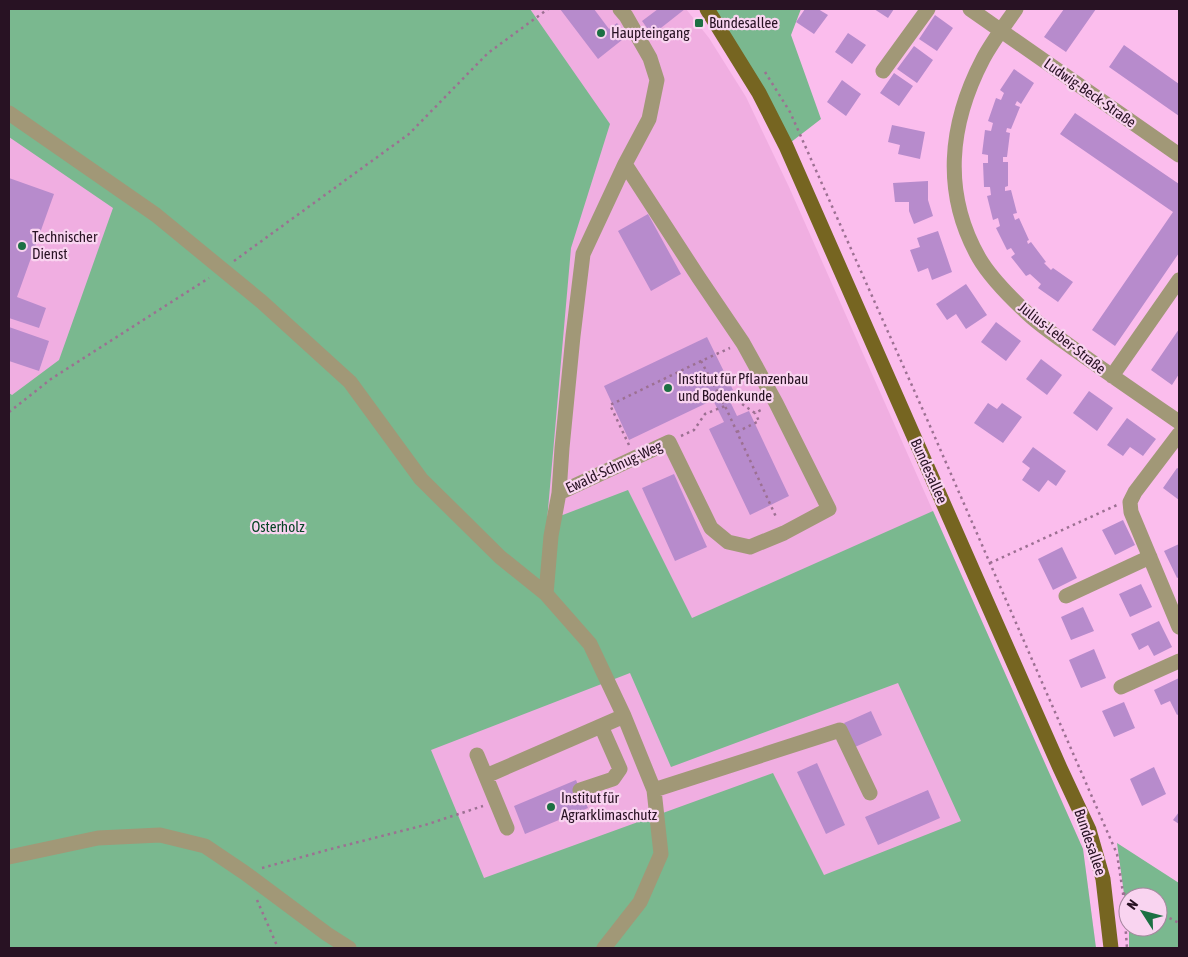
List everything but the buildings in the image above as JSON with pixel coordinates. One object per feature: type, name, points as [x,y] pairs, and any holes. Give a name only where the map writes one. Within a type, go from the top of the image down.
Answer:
[{"type":"main road","name":"Bundesallee","points":[[707,9],[759,93],[786,146],[1089,830],[1103,879],[1111,948]]},
{"type":"street","points":[[883,71],[928,9]]},
{"type":"street","name":"Ludwig-Beck-Straße","points":[[970,9],[1179,155]]},
{"type":"street","name":"Julius-Leber-Straße","points":[[1016,9],[983,58],[969,89],[960,116],[954,172],[958,204],[966,230],[980,259],[1000,286],[1027,313],[1112,376],[1179,422]]},
{"type":"street","points":[[546,594],[551,536],[559,493],[571,355],[583,254],[625,164],[649,119],[658,80],[650,58],[625,11]]},
{"type":"street","points":[[9,113],[156,215],[262,302],[350,382],[421,479],[500,557],[546,594],[590,644],[624,716],[654,790],[661,854],[640,902],[604,948]]},
{"type":"street","points":[[625,164],[743,343],[776,403],[829,509],[784,533],[750,547],[728,542],[711,528],[669,442]]},
{"type":"street","points":[[1112,376],[1179,280]]},
{"type":"street","points":[[1179,434],[1135,492],[1130,502],[1131,512],[1179,627]]},
{"type":"street","name":"Ewald-Schnug-Weg","points":[[559,493],[669,442]]},
{"type":"street","points":[[1066,596],[1150,557]]},
{"type":"street","points":[[1121,687],[1179,661]]},
{"type":"street","points":[[486,776],[624,716]]},
{"type":"street","points":[[580,790],[613,779],[620,768],[601,726]]},
{"type":"street","points":[[654,790],[840,730],[870,793]]},
{"type":"street","points":[[477,755],[507,828]]},
{"type":"street","points":[[9,857],[98,838],[160,835],[204,846],[245,872],[327,934],[349,948]]},
{"type":"path","points":[[9,412],[51,379],[222,269],[409,134],[488,53],[548,9]]},
{"type":"path","points":[[636,458],[610,405],[743,343]]},
{"type":"path","points":[[701,361],[725,406],[784,533]]},
{"type":"path","points":[[726,393],[755,413],[759,421],[737,432]]},
{"type":"path","points":[[755,413],[776,403]]},
{"type":"path","points":[[669,442],[694,430],[705,414],[725,406]]},
{"type":"path","points":[[973,571],[1113,506],[1130,502]]},
{"type":"path","points":[[245,872],[425,826],[496,802]]},
{"type":"path","points":[[256,898],[278,948]]},
{"type":"path","points":[[1168,918],[1179,924]]},
{"type":"shaded area","name":"Osterholz","points":[[9,9],[686,9],[709,38],[746,97],[789,187],[1083,849],[1096,948],[9,948]]},
{"type":"green space","name":"Osterholz","points":[[9,9],[530,9],[610,124],[571,248],[547,521],[628,490],[692,618],[933,511],[1083,849],[1096,948],[9,948],[9,393],[12,395],[59,360],[113,208],[9,137]],"holes":[[[630,673],[671,767],[898,683],[961,821],[824,875],[773,773],[484,878],[431,750]]]},
{"type":"green space","points":[[707,9],[801,9],[791,35],[821,119],[786,146]]},
{"type":"green space","points":[[1117,843],[1179,883],[1179,948],[1129,948],[1129,937],[1168,937],[1168,887],[1123,887]]},
{"type":"place","name":"Bundesallee","points":[[699,23]]},
{"type":"place","name":"Haupteingang","points":[[601,33]]},
{"type":"place","name":"Technischer Dienst","points":[[22,246]]},
{"type":"place","name":"Institut für Pflanzenbau und Bodenkunde","points":[[668,388]]},
{"type":"place","name":"Institut für Agrarklimaschutz","points":[[551,807]]}]
